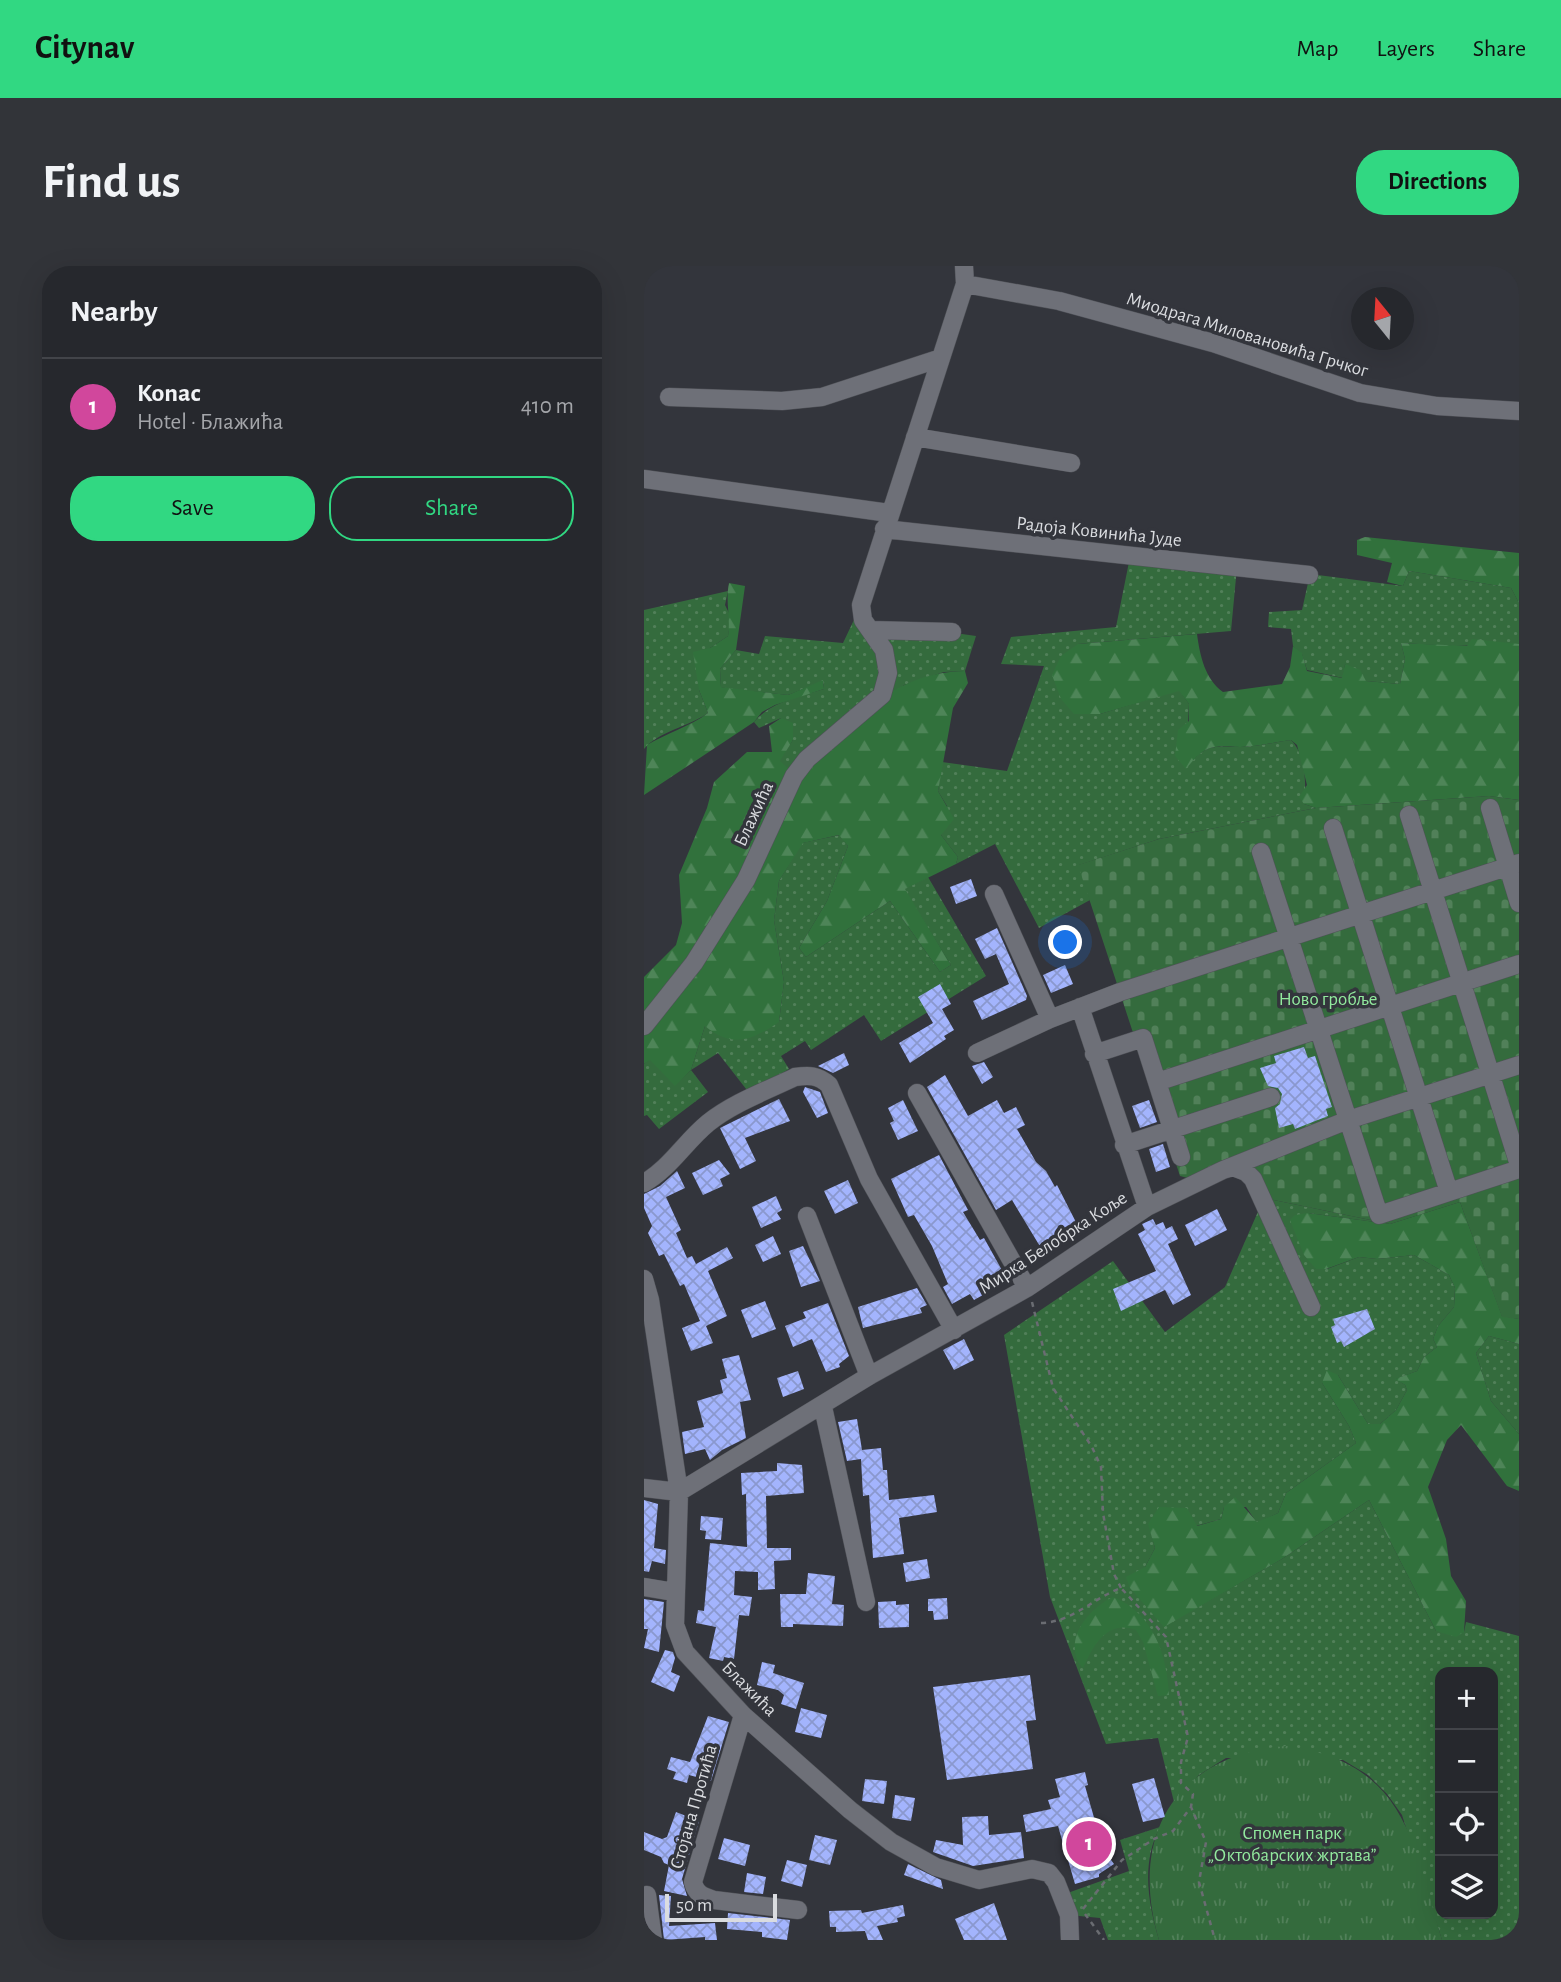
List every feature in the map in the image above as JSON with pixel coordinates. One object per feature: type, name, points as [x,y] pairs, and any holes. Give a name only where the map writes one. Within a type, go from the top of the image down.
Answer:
[{"type":"street","name":"Блажића","points":[[644,1027],[694,963],[746,880],[800,767],[828,739],[882,695],[888,673],[884,650],[863,620],[861,605],[965,275]]},
{"type":"street","name":"Миодрага Миловановића Грчког","points":[[965,275],[1213,343],[1360,393],[1437,406],[1519,411]]},
{"type":"street","points":[[669,397],[782,401],[822,397],[941,358]]},
{"type":"street","points":[[915,437],[1071,463]]},
{"type":"street","name":"Радоја Ковинића Јуде","points":[[644,478],[821,501],[887,521],[1309,575]]},
{"type":"street","points":[[870,630],[952,632]]},
{"type":"street","points":[[1490,808],[1513,864],[1519,903]]},
{"type":"street","points":[[1261,852],[1379,1215],[1519,1167],[1409,815]]},
{"type":"street","points":[[1334,828],[1449,1192]]},
{"type":"street","points":[[977,1053],[1049,1018],[1080,1007],[1513,864]]},
{"type":"street","points":[[994,894],[1049,1018]]},
{"type":"street","points":[[1157,1082],[1519,964]]},
{"type":"street","name":"Мирка Белобрка Коље","points":[[679,1492],[823,1407],[869,1376],[1027,1287],[1147,1207],[1124,1145],[1080,1007]]},
{"type":"street","points":[[1094,1054],[1143,1038],[1181,1157]]},
{"type":"street","points":[[1147,1207],[1223,1170],[1348,1120],[1519,1065]]},
{"type":"street","points":[[644,1183],[663,1171],[685,1144],[730,1108],[795,1077],[820,1078],[828,1085],[869,1179],[954,1330]]},
{"type":"street","points":[[917,1093],[1027,1287]]},
{"type":"street","points":[[1124,1145],[1271,1097]]},
{"type":"street","points":[[1223,1170],[1233,1167],[1246,1172],[1253,1180],[1311,1307]]},
{"type":"street","points":[[807,1216],[869,1376]]},
{"type":"street","name":"Блажића","points":[[644,1279],[650,1300],[679,1492],[675,1625],[685,1652],[743,1715],[850,1810],[891,1842],[936,1867],[979,1880],[1032,1869],[1049,1873],[1056,1882],[1069,1915],[1070,1940]]},
{"type":"street","points":[[823,1407],[866,1602]]},
{"type":"street","points":[[644,1488],[679,1492]]},
{"type":"street","points":[[644,1587],[674,1592]]},
{"type":"street","name":"Стојана Протића","points":[[743,1715],[693,1882],[695,1890],[714,1900],[798,1910]]},
{"type":"street","points":[[647,1895],[653,1940]]},
{"type":"path","points":[[1027,1287],[1040,1326],[1046,1367],[1053,1388],[1092,1447],[1101,1467],[1103,1513],[1114,1574],[1121,1588],[1166,1637],[1188,1737],[1181,1762],[1181,1783],[1193,1794],[1191,1807],[1173,1831],[1154,1839],[1122,1860],[1082,1910],[1104,1940]]},
{"type":"path","points":[[1041,1623],[1055,1623],[1076,1614],[1100,1595],[1121,1588]]},
{"type":"path","points":[[1191,1807],[1206,1842],[1199,1882],[1215,1940]]},
{"type":"green space","points":[[1365,537],[1519,553],[1519,603],[1511,588],[1409,571],[1403,586],[1387,582],[1392,563],[1357,555],[1357,540]]},
{"type":"green space","points":[[1130,557],[1237,567],[1231,631],[1078,644],[1100,714],[1179,690],[1189,704],[1186,768],[1199,754],[1210,748],[1252,746],[1291,740],[1296,746],[1304,770],[1304,804],[1316,808],[1159,839],[1079,865],[1090,900],[1039,928],[995,844],[956,864],[958,857],[941,835],[947,806],[938,791],[942,762],[1007,771],[1044,666],[1001,664],[1011,637],[1116,627]]},
{"type":"green space","points":[[1409,571],[1511,588],[1519,603],[1519,644],[1454,646],[1401,643],[1405,659],[1400,684],[1366,681],[1345,664],[1343,678],[1307,670],[1302,654],[1293,646],[1291,629],[1268,627],[1269,612],[1302,610],[1310,574],[1403,586]]},
{"type":"green space","points":[[729,583],[745,586],[736,650],[720,669],[721,687],[788,695],[823,680],[824,689],[762,712],[754,722],[644,795],[647,745],[708,713],[699,690],[693,652],[710,648],[728,636]]},
{"type":"green space","points":[[728,591],[725,605],[731,617],[728,636],[710,648],[699,690],[708,713],[666,733],[644,749],[644,610]]},
{"type":"green space","points":[[861,605],[863,620],[976,636],[965,671],[944,672],[904,685],[794,776],[779,761],[793,740],[781,718],[759,728],[754,722],[777,705],[824,689],[823,681],[788,695],[729,689],[721,687],[720,669],[736,650],[759,654],[765,636],[843,643]]},
{"type":"green space","points":[[1197,634],[1208,674],[1223,692],[1282,684],[1290,667],[1293,646],[1302,653],[1307,671],[1342,678],[1345,664],[1360,670],[1366,681],[1400,684],[1405,659],[1401,643],[1467,646],[1472,639],[1519,644],[1519,800],[1489,796],[1316,808],[1304,804],[1299,797],[1307,785],[1297,745],[1291,740],[1252,746],[1210,748],[1186,769],[1175,756],[1178,730],[1189,721],[1189,704],[1179,691],[1100,714],[1074,714],[1061,699],[1052,675],[1061,656],[1078,644]]},
{"type":"green space","points":[[965,671],[968,683],[953,708],[938,791],[954,819],[941,835],[958,857],[956,864],[905,889],[951,965],[940,972],[890,901],[806,957],[799,948],[827,901],[848,846],[839,835],[803,843],[779,881],[774,920],[784,982],[779,1022],[751,1037],[734,1040],[725,1038],[705,1026],[691,1070],[675,1086],[650,1060],[644,1064],[644,977],[676,945],[682,923],[679,875],[707,808],[714,782],[747,752],[772,752],[769,726],[781,718],[793,723],[793,740],[780,761],[795,775],[851,722],[891,692],[938,674]]},
{"type":"green space","name":"Ново гробље","points":[[1489,796],[1519,800],[1519,1319],[1502,1317],[1460,1202],[1390,1224],[1264,1198],[1246,1172],[1199,1181],[1180,1176],[1078,865],[1159,839],[1316,808]]},
{"type":"green space","points":[[840,835],[848,846],[827,901],[799,948],[806,957],[890,901],[940,972],[951,965],[904,889],[928,877],[986,976],[881,1041],[864,1015],[811,1050],[805,1041],[781,1056],[789,1069],[750,1094],[718,1053],[691,1070],[705,1026],[779,1022],[784,982],[774,920],[779,881],[802,843]]},
{"type":"green space","points":[[650,1059],[675,1085],[691,1070],[708,1092],[659,1129],[647,1115],[644,1116],[644,1064]]},
{"type":"green space","points":[[1264,1198],[1390,1224],[1308,1213],[1316,1269],[1327,1269],[1359,1257],[1377,1259],[1414,1255],[1449,1275],[1455,1288],[1454,1307],[1438,1326],[1433,1339],[1437,1347],[1424,1357],[1417,1371],[1396,1379],[1405,1385],[1407,1390],[1396,1410],[1380,1424],[1368,1424],[1338,1375],[1322,1383],[1349,1426],[1356,1443],[1286,1493],[1278,1513],[1257,1523],[1246,1507],[1224,1507],[1221,1519],[1196,1526],[1149,1524],[1155,1548],[1145,1567],[1164,1626],[1282,1559],[1369,1500],[1436,1631],[1464,1632],[1466,1622],[1519,1636],[1519,1940],[1442,1940],[1435,1919],[1498,1919],[1498,1667],[1435,1667],[1435,1918],[1402,1815],[1387,1794],[1368,1775],[1343,1760],[1226,1758],[1199,1775],[1174,1802],[1158,1738],[1106,1744],[1050,1597],[1004,1335],[1113,1261],[1165,1332],[1225,1287]]},
{"type":"green space","points":[[1460,1202],[1502,1316],[1519,1319],[1519,1344],[1489,1336],[1476,1353],[1491,1401],[1519,1434],[1519,1491],[1507,1486],[1461,1425],[1447,1440],[1428,1487],[1446,1539],[1451,1576],[1466,1601],[1464,1632],[1456,1637],[1436,1631],[1369,1500],[1282,1559],[1164,1627],[1130,1588],[1126,1577],[1145,1567],[1155,1548],[1148,1524],[1159,1507],[1187,1508],[1197,1526],[1221,1519],[1224,1507],[1235,1497],[1257,1522],[1278,1513],[1286,1493],[1356,1443],[1349,1426],[1322,1383],[1327,1370],[1338,1375],[1368,1424],[1380,1424],[1396,1410],[1407,1390],[1405,1385],[1395,1379],[1417,1371],[1424,1357],[1437,1347],[1433,1339],[1438,1326],[1454,1307],[1455,1288],[1449,1275],[1414,1255],[1377,1259],[1359,1257],[1326,1269],[1316,1269],[1304,1255],[1290,1220],[1295,1215],[1308,1213],[1390,1224]]},
{"type":"green space","points":[[1489,1336],[1519,1344],[1519,1434],[1491,1401],[1476,1353]]},
{"type":"green space","points":[[1113,1597],[1127,1604],[1148,1624],[1161,1650],[1169,1695],[1158,1696],[1143,1642],[1136,1630],[1117,1628],[1109,1631],[1091,1651],[1083,1668],[1077,1658],[1076,1638],[1080,1628],[1094,1610]]},
{"type":"green space","name":"Спомен парк „Октобарских жртава”","points":[[1286,1746],[1326,1755],[1357,1769],[1380,1789],[1398,1812],[1412,1840],[1442,1940],[1159,1940],[1151,1902],[1150,1867],[1156,1835],[1169,1807],[1189,1784],[1215,1765],[1247,1753]]},
{"type":"green space","points":[[1160,1827],[1148,1869],[1149,1897],[1159,1940],[1108,1940],[1100,1918],[1069,1915],[1062,1895],[1129,1871],[1120,1840]]},
{"type":"building","points":[[971,879],[977,896],[956,904],[950,887]]},
{"type":"building","points":[[997,928],[1027,996],[1026,1000],[982,1020],[973,1001],[1009,984],[996,954],[985,959],[975,939]]},
{"type":"building","points":[[1065,965],[1073,984],[1051,993],[1043,975]]},
{"type":"building","points":[[940,984],[951,1004],[942,1009],[954,1030],[944,1036],[946,1039],[910,1063],[899,1043],[933,1023],[918,997]]},
{"type":"building","points":[[1304,1047],[1308,1058],[1315,1056],[1332,1107],[1326,1109],[1328,1116],[1295,1129],[1293,1124],[1279,1128],[1275,1108],[1280,1104],[1282,1094],[1278,1088],[1268,1086],[1260,1068],[1276,1063],[1274,1056]]},
{"type":"building","points":[[844,1053],[849,1065],[833,1073],[818,1066]]},
{"type":"building","points":[[984,1062],[993,1077],[982,1084],[972,1066]]},
{"type":"building","points":[[945,1075],[968,1116],[997,1100],[1004,1113],[1016,1107],[1025,1125],[1017,1129],[1036,1162],[1046,1171],[1055,1187],[1057,1185],[1081,1232],[1044,1253],[1012,1200],[996,1210],[927,1087]]},
{"type":"building","points":[[805,1087],[820,1092],[828,1113],[817,1118],[803,1092]]},
{"type":"building","points":[[779,1099],[790,1121],[745,1138],[756,1161],[740,1169],[720,1128]]},
{"type":"building","points":[[903,1100],[918,1131],[898,1140],[890,1123],[894,1121],[888,1108]]},
{"type":"building","points":[[1149,1100],[1157,1122],[1140,1128],[1132,1106]]},
{"type":"building","points":[[1163,1144],[1170,1167],[1156,1172],[1149,1149]]},
{"type":"building","points":[[939,1155],[968,1210],[963,1212],[980,1240],[984,1238],[1008,1281],[974,1300],[970,1294],[952,1304],[943,1287],[948,1284],[932,1246],[914,1215],[908,1217],[891,1179]]},
{"type":"building","points":[[719,1160],[730,1174],[720,1179],[723,1186],[703,1195],[692,1173]]},
{"type":"building","points":[[677,1171],[685,1188],[666,1197],[681,1230],[676,1233],[687,1258],[692,1256],[696,1264],[727,1247],[733,1258],[708,1271],[727,1316],[706,1326],[713,1343],[691,1351],[682,1328],[700,1321],[684,1284],[680,1286],[664,1254],[659,1256],[648,1233],[652,1226],[644,1208],[644,1194],[660,1186]]},
{"type":"building","points":[[848,1180],[858,1203],[835,1214],[824,1191]]},
{"type":"building","points":[[776,1196],[782,1210],[777,1213],[781,1219],[761,1228],[752,1207]]},
{"type":"building","points":[[1217,1209],[1227,1230],[1195,1246],[1185,1225]]},
{"type":"building","points":[[1153,1219],[1156,1225],[1163,1222],[1166,1229],[1172,1226],[1178,1239],[1168,1244],[1191,1295],[1173,1305],[1165,1290],[1121,1311],[1113,1289],[1156,1271],[1138,1234],[1145,1230],[1142,1224]]},
{"type":"building","points":[[773,1236],[781,1254],[763,1262],[755,1245]]},
{"type":"building","points":[[803,1246],[820,1281],[801,1287],[789,1251]]},
{"type":"building","points":[[917,1288],[927,1305],[920,1308],[922,1313],[863,1328],[858,1307]]},
{"type":"building","points":[[765,1301],[776,1329],[752,1338],[741,1310]]},
{"type":"building","points":[[828,1303],[849,1356],[839,1364],[840,1367],[826,1372],[812,1339],[793,1347],[785,1326],[806,1318],[803,1312]]},
{"type":"building","points":[[1367,1309],[1375,1329],[1344,1347],[1341,1341],[1337,1343],[1331,1327],[1335,1325],[1333,1319]]},
{"type":"building","points":[[964,1339],[974,1360],[954,1370],[943,1350]]},
{"type":"building","points":[[739,1355],[751,1400],[740,1402],[746,1438],[722,1450],[710,1460],[705,1449],[685,1454],[682,1432],[704,1427],[697,1401],[723,1393],[720,1380],[727,1378],[722,1359]]},
{"type":"building","points":[[798,1371],[804,1389],[783,1397],[777,1378]]},
{"type":"building","points":[[857,1419],[862,1450],[881,1448],[883,1470],[887,1470],[889,1500],[934,1495],[937,1512],[899,1518],[904,1554],[873,1558],[869,1495],[863,1496],[861,1459],[847,1461],[838,1422]]},
{"type":"building","points":[[777,1463],[802,1465],[804,1493],[766,1496],[767,1548],[791,1548],[791,1560],[774,1561],[775,1589],[758,1590],[758,1572],[735,1571],[734,1595],[752,1597],[749,1616],[739,1615],[734,1659],[724,1657],[723,1661],[709,1658],[716,1627],[696,1623],[698,1610],[704,1611],[710,1543],[747,1547],[746,1494],[742,1495],[741,1473],[777,1471]]},
{"type":"building","points":[[644,1500],[658,1504],[654,1548],[666,1550],[665,1564],[652,1561],[649,1572],[644,1571]]},
{"type":"building","points":[[701,1516],[723,1518],[721,1540],[705,1539],[706,1531],[700,1530]]},
{"type":"building","points":[[927,1559],[930,1578],[906,1582],[903,1563]]},
{"type":"building","points":[[808,1573],[835,1576],[832,1604],[844,1605],[843,1626],[793,1624],[793,1627],[781,1627],[780,1594],[806,1594]]},
{"type":"building","points":[[947,1598],[948,1619],[934,1620],[933,1611],[928,1611],[928,1599]]},
{"type":"building","points":[[644,1599],[664,1602],[659,1652],[644,1648],[648,1629],[644,1629]]},
{"type":"building","points":[[896,1601],[896,1605],[909,1604],[909,1627],[879,1628],[878,1602]]},
{"type":"building","points":[[665,1650],[673,1652],[675,1658],[671,1672],[680,1676],[674,1692],[651,1682]]},
{"type":"building","points":[[762,1662],[775,1665],[773,1673],[804,1683],[796,1709],[781,1704],[784,1695],[778,1690],[757,1685]]},
{"type":"building","points":[[1030,1675],[1036,1720],[1026,1721],[1033,1769],[947,1780],[933,1687]]},
{"type":"building","points":[[801,1708],[827,1715],[821,1738],[795,1732]]},
{"type":"building","points":[[708,1716],[729,1722],[711,1781],[689,1775],[687,1783],[673,1779],[676,1772],[667,1769],[671,1757],[690,1762]]},
{"type":"building","points":[[1085,1772],[1088,1785],[1085,1786],[1103,1849],[1114,1864],[1099,1874],[1099,1877],[1075,1884],[1058,1826],[1026,1832],[1023,1815],[1051,1809],[1048,1800],[1060,1797],[1055,1779]]},
{"type":"building","points":[[1154,1778],[1165,1817],[1143,1822],[1132,1784]]},
{"type":"building","points":[[865,1779],[887,1781],[884,1804],[862,1801]]},
{"type":"building","points":[[895,1795],[915,1798],[911,1821],[892,1818]]},
{"type":"building","points":[[676,1812],[699,1821],[682,1879],[687,1896],[664,1891],[669,1865],[664,1863],[661,1857],[644,1850],[644,1832],[662,1839],[667,1837]]},
{"type":"building","points":[[988,1816],[989,1835],[1021,1832],[1024,1858],[973,1866],[933,1852],[936,1840],[963,1845],[962,1817]]},
{"type":"building","points":[[815,1835],[837,1840],[830,1865],[809,1860]]},
{"type":"building","points":[[724,1838],[750,1845],[745,1866],[718,1859]]},
{"type":"building","points":[[787,1860],[807,1865],[802,1887],[781,1881]]},
{"type":"building","points":[[908,1864],[941,1880],[943,1889],[904,1875]]},
{"type":"building","points":[[747,1873],[766,1877],[763,1894],[744,1892]]},
{"type":"building","points":[[659,1895],[671,1896],[669,1926],[715,1923],[717,1940],[705,1940],[705,1937],[664,1940]]},
{"type":"building","points":[[994,1903],[1007,1940],[964,1940],[955,1919]]},
{"type":"building","points":[[903,1905],[905,1916],[897,1918],[898,1922],[877,1926],[883,1940],[868,1940],[865,1931],[836,1932],[836,1927],[830,1927],[829,1911],[861,1910],[862,1913]]},
{"type":"building","points":[[728,1913],[790,1920],[787,1940],[762,1937],[762,1932],[727,1929]]},
{"type":"place","name":"Konac","points":[[1089,1844]]}]
